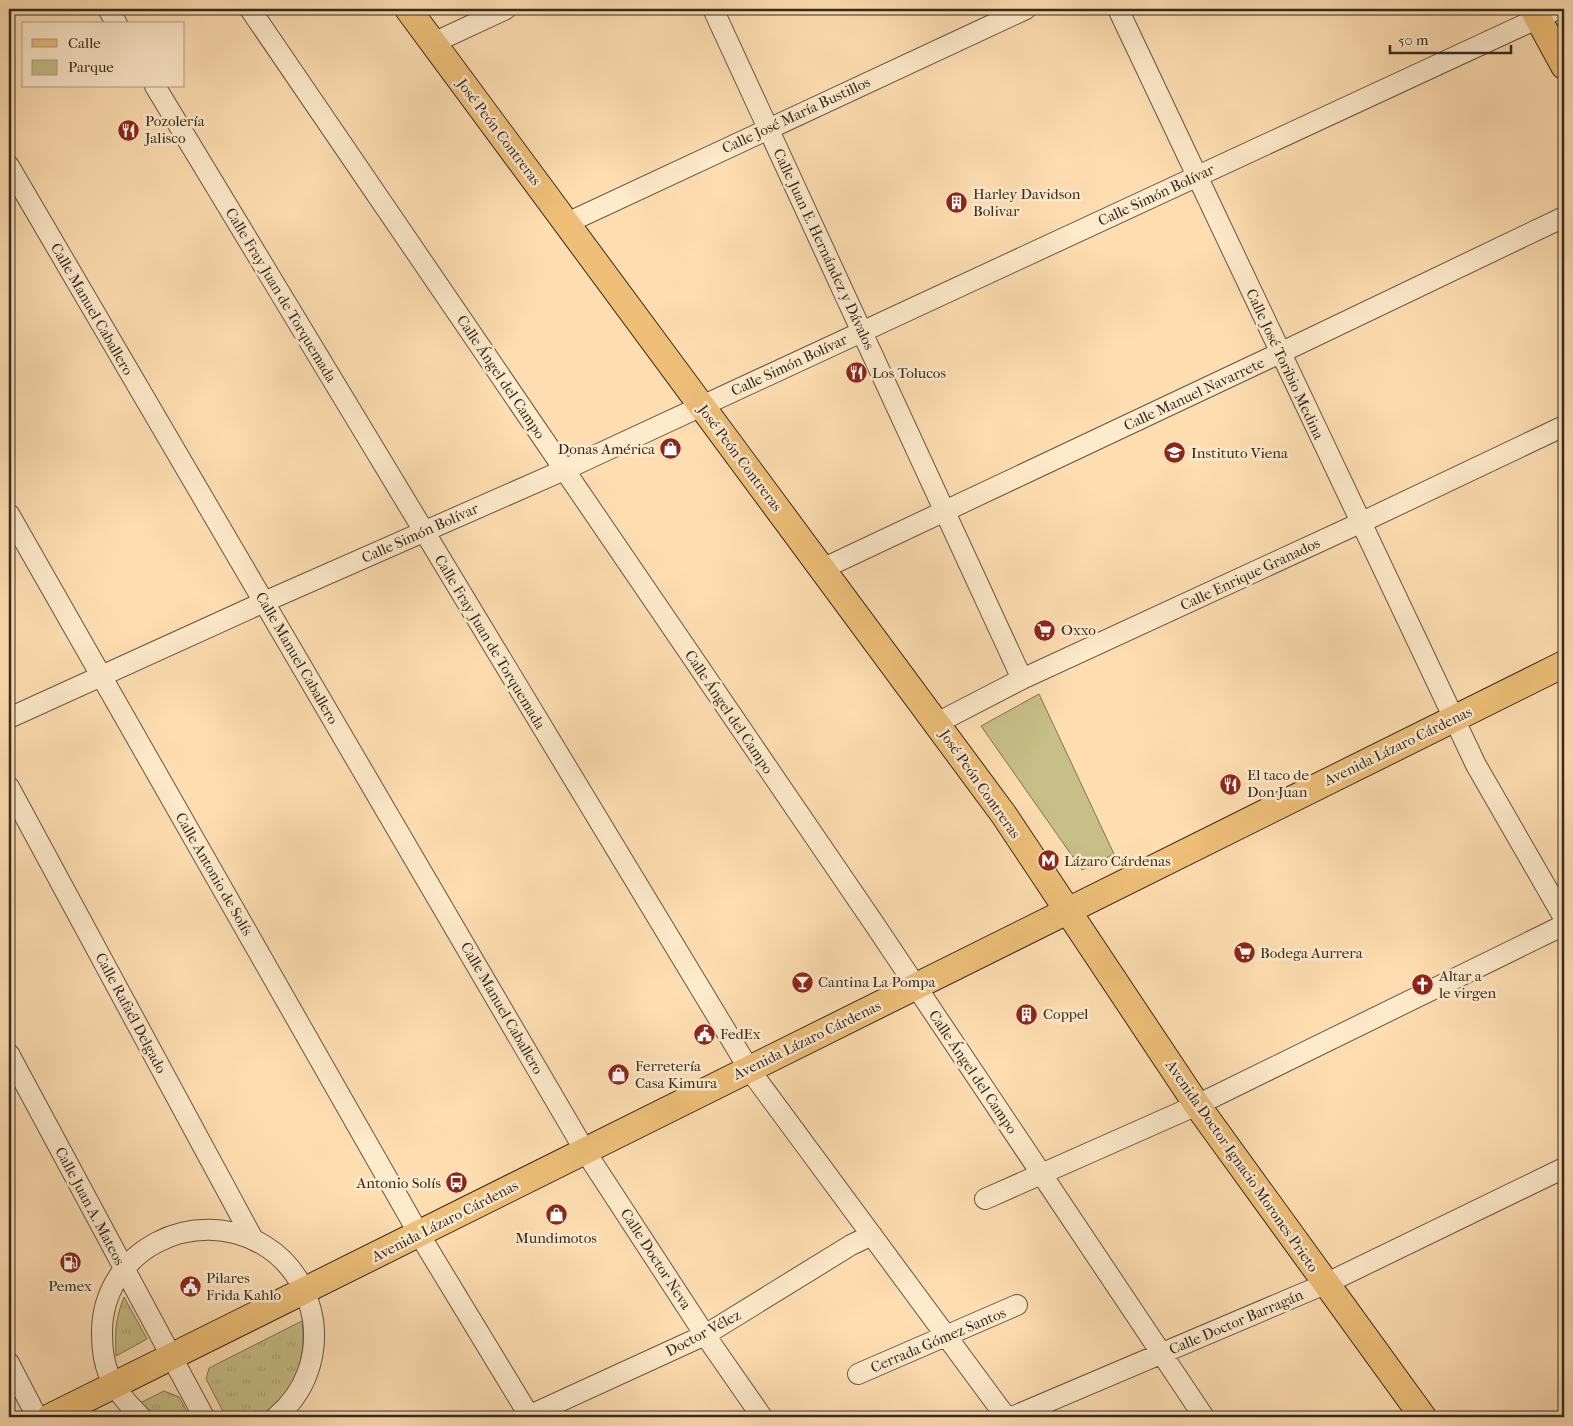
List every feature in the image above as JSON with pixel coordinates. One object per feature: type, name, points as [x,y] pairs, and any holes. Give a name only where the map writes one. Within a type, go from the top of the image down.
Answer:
[{"type":"main road","name":"José Peón Contreras","points":[[408,9],[937,723],[1004,815],[1067,911]]},
{"type":"main road","points":[[1546,11],[1564,66]]},
{"type":"main road","name":"Avenida Lázaro Cárdenas","points":[[50,1417],[1564,664]]},
{"type":"main road","name":"Avenida Doctor Ignacio Morones Prieto","points":[[1067,911],[1197,1105],[1423,1417]]},
{"type":"street","points":[[108,9],[116,22]]},
{"type":"street","name":"Calle Ángel del Campo","points":[[250,9],[916,986],[1204,1417]]},
{"type":"street","points":[[433,43],[506,9]]},
{"type":"street","name":"Calle Juan E. Hernández y Dávalos","points":[[713,9],[1022,679]]},
{"type":"street","name":"Calle José María Bustillos","points":[[567,223],[1026,9]]},
{"type":"street","name":"Calle José Toribio Medina","points":[[1118,9],[1453,719],[1476,765],[1564,918]]},
{"type":"street","name":"Calle Simón Bolívar","points":[[9,718],[264,602],[564,470],[1546,11]]},
{"type":"street","name":"Calle Fray Juan de Torquemada","points":[[156,88],[749,1069],[1006,1417]]},
{"type":"street","name":"Calle Manuel Caballero","points":[[9,166],[585,1150]]},
{"type":"street","name":"Calle Manuel Navarrete","points":[[822,569],[1564,217]]},
{"type":"street","name":"Calle Enrique Granados","points":[[937,723],[1022,679],[1360,523],[1564,426]]},
{"type":"street","name":"Calle Antonio de Solís","points":[[9,514],[419,1234],[529,1417]]},
{"type":"street","name":"Calle Rafaél Delgado","points":[[9,786],[253,1239]]},
{"type":"street","points":[[985,1200],[1197,1105],[1564,925]]},
{"type":"street","name":"Calle Juan A. Mateos","points":[[9,1054],[204,1417]]},
{"type":"street","name":"Calle Doctor Neva","points":[[585,1150],[705,1335],[762,1417]]},
{"type":"street","name":"Calle Doctor Barragán","points":[[1012,1417],[1325,1284],[1564,1168]]},
{"type":"street","points":[[141,1417],[124,1401],[108,1373],[102,1345],[102,1325],[106,1305],[124,1269],[142,1252],[162,1239],[184,1231],[215,1229],[231,1231],[253,1239],[274,1252],[292,1270],[305,1291],[311,1308],[315,1334],[312,1361],[302,1386],[287,1408],[276,1417]]},
{"type":"street","name":"Doctor Vélez","points":[[529,1417],[705,1335],[851,1245],[872,1235]]},
{"type":"street","name":"Cerrada Gómez Santos","points":[[858,1374],[1018,1305]]},
{"type":"street","points":[[9,1364],[37,1417]]},
{"type":"green space","name":"Lázaro Cárdenas","points":[[1039,694],[1114,854],[1082,870],[981,726]]},
{"type":"green space","points":[[124,1297],[147,1339],[116,1356],[116,1326]]},
{"type":"green space","points":[[302,1321],[302,1355],[295,1376],[284,1395],[262,1417],[226,1417],[206,1379],[209,1368]]},
{"type":"green space","points":[[164,1391],[179,1397],[190,1417],[157,1417],[140,1403]]},
{"type":"place","name":"Pozolería Jalisco","points":[[129,130]]},
{"type":"place","name":"Harley Davidson Bolivar","points":[[957,203]]},
{"type":"place","name":"Los Tolucos","points":[[856,373]]},
{"type":"place","name":"Donas América","points":[[671,449]]},
{"type":"place","name":"Instituto Viena","points":[[1175,453]]},
{"type":"place","name":"Oxxo","points":[[1045,630]]},
{"type":"place","name":"El taco de Don Juan","points":[[1231,784]]},
{"type":"place","name":"Lázaro Cárdenas","points":[[1048,861]]},
{"type":"place","name":"Bodega Aurrera","points":[[1244,953]]},
{"type":"place","name":"Cantina La Pompa","points":[[802,982]]},
{"type":"place","name":"Altar a le virgen","points":[[1423,985]]},
{"type":"place","name":"Coppel","points":[[1027,1014]]},
{"type":"place","name":"FedEx","points":[[704,1034]]},
{"type":"place","name":"Ferretería Casa Kimura","points":[[619,1075]]},
{"type":"place","name":"Antonio Solís","points":[[457,1183]]},
{"type":"place","name":"Mundimotos","points":[[556,1215]]},
{"type":"place","name":"Pemex","points":[[70,1263]]},
{"type":"place","name":"Pilares Frida Kahlo","points":[[190,1287]]}]
